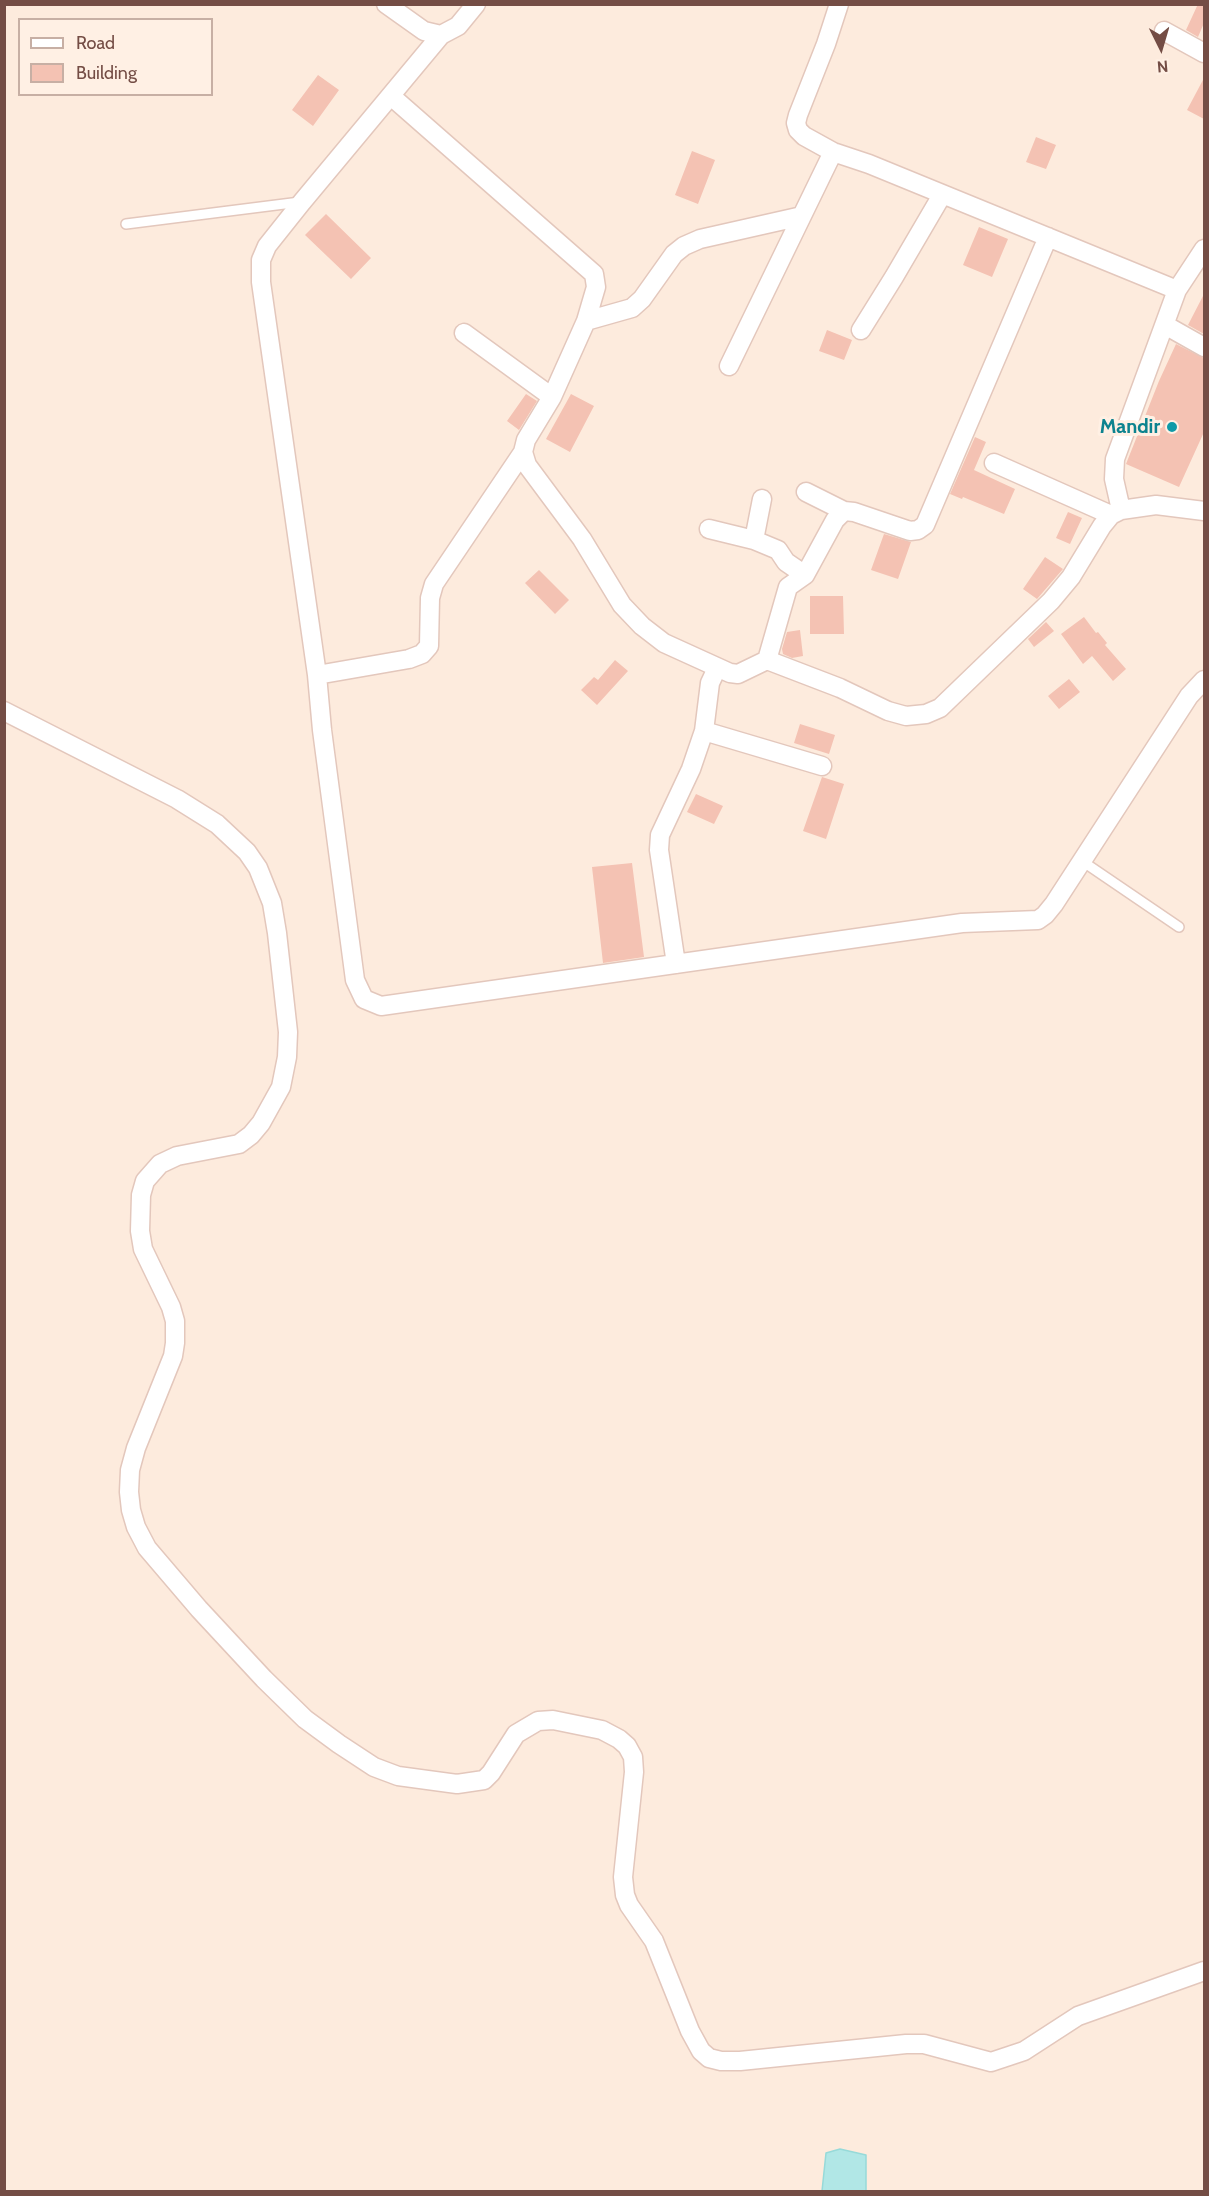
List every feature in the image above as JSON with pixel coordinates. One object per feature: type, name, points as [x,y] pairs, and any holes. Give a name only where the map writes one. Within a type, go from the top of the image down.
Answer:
[{"type":"street","points":[[386,4],[424,31],[441,35]]},
{"type":"street","points":[[476,4],[458,27],[441,35],[302,202],[267,246],[261,260],[261,282],[317,675],[322,730],[355,980],[364,999],[381,1006],[962,923],[1038,920],[1054,904],[1189,696],[1204,680]]},
{"type":"street","points":[[839,4],[796,123],[798,130],[804,136],[833,152],[869,164],[1177,290]]},
{"type":"street","points":[[1164,31],[1204,53]]},
{"type":"street","points":[[317,675],[409,659],[423,654],[429,646],[430,598],[434,584],[523,452],[526,440],[552,397],[586,321],[596,287],[594,274],[391,96]]},
{"type":"street","points":[[729,366],[833,152]]},
{"type":"street","points":[[861,330],[942,195]]},
{"type":"street","points":[[586,321],[632,308],[642,299],[674,254],[684,246],[700,239],[802,216]]},
{"type":"street","points":[[806,492],[844,512],[854,512],[910,531],[918,530],[925,525],[1048,237]]},
{"type":"street","points":[[1116,513],[1115,459],[1177,290],[1204,249]]},
{"type":"street","points":[[1165,326],[1204,347]]},
{"type":"street","points":[[464,333],[552,397]]},
{"type":"street","points":[[523,452],[527,465],[582,540],[622,605],[642,626],[664,643],[717,668],[738,674],[767,660],[840,688],[888,711],[906,716],[926,714],[940,708],[1052,601],[1071,577],[1102,526],[1116,513],[1156,505],[1204,511]]},
{"type":"street","points":[[994,462],[1116,513]]},
{"type":"street","points":[[754,540],[762,500]]},
{"type":"street","points":[[767,660],[788,587],[805,575],[835,520],[844,512]]},
{"type":"street","points":[[708,529],[754,540],[777,550],[786,562],[805,575]]},
{"type":"street","points":[[676,964],[659,850],[660,834],[691,769],[704,731],[710,683],[717,668]]},
{"type":"street","points":[[4,711],[177,799],[217,824],[247,852],[258,868],[272,903],[288,1032],[287,1057],[281,1087],[261,1123],[251,1135],[239,1144],[177,1156],[160,1164],[145,1182],[141,1195],[140,1231],[144,1249],[171,1307],[175,1321],[175,1343],[173,1356],[129,1470],[131,1510],[135,1527],[147,1548],[199,1609],[264,1679],[305,1719],[339,1744],[374,1767],[398,1776],[457,1784],[484,1780],[516,1734],[538,1721],[553,1720],[602,1730],[619,1739],[627,1746],[633,1757],[634,1772],[623,1877],[625,1895],[629,1905],[658,1948],[690,2031],[701,2051],[709,2058],[721,2061],[740,2061],[924,2044],[991,2062],[1024,2051],[1078,2016],[1204,1971]]},
{"type":"street","points":[[704,731],[822,765]]},
{"type":"lane","points":[[126,224],[302,202]]},
{"type":"lane","points":[[1082,861],[1179,927]]},
{"type":"water","points":[[840,2149],[866,2155],[866,2191],[822,2191],[826,2153]]},
{"type":"building","points":[[1198,4],[1204,4],[1204,23],[1198,37],[1186,30]]},
{"type":"building","points":[[318,75],[339,90],[313,126],[292,110]]},
{"type":"building","points":[[1204,78],[1204,119],[1187,110]]},
{"type":"building","points":[[1036,137],[1056,145],[1046,169],[1026,162]]},
{"type":"building","points":[[692,151],[715,160],[698,204],[675,195]]},
{"type":"building","points":[[326,214],[371,258],[351,279],[305,235]]},
{"type":"building","points":[[979,227],[1008,239],[992,277],[963,265]]},
{"type":"building","points":[[1204,294],[1204,334],[1188,325]]},
{"type":"building","points":[[827,330],[852,340],[844,360],[819,351]]},
{"type":"building","name":"Mandir","points":[[1176,344],[1204,358],[1204,432],[1179,487],[1126,464]]},
{"type":"building","points":[[526,394],[537,401],[519,430],[507,421]]},
{"type":"building","points":[[571,394],[594,406],[570,452],[546,439]]},
{"type":"building","points":[[975,437],[986,442],[974,470],[1015,489],[1004,514],[950,494]]},
{"type":"building","points":[[1068,512],[1082,518],[1070,544],[1056,538]]},
{"type":"building","points":[[884,534],[911,542],[898,579],[871,570]]},
{"type":"building","points":[[1045,557],[1063,569],[1037,599],[1023,589]]},
{"type":"building","points":[[539,570],[569,600],[555,614],[525,583]]},
{"type":"building","points":[[810,596],[843,596],[844,634],[810,634]]},
{"type":"building","points":[[1084,617],[1126,669],[1113,681],[1092,656],[1083,664],[1061,634]]},
{"type":"building","points":[[1046,622],[1054,631],[1034,647],[1028,639]]},
{"type":"building","points":[[800,630],[803,656],[792,658],[783,654],[782,649],[787,632]]},
{"type":"building","points":[[615,660],[628,671],[597,705],[581,690],[594,677],[598,680]]},
{"type":"building","points":[[1069,679],[1080,692],[1059,709],[1048,696]]},
{"type":"building","points":[[800,724],[835,735],[829,754],[794,743]]},
{"type":"building","points":[[822,777],[844,784],[826,839],[803,831]]},
{"type":"building","points":[[696,794],[723,806],[714,824],[687,812]]},
{"type":"building","points":[[632,863],[644,957],[603,963],[592,867]]},
{"type":"place","name":"Mandir","points":[[1172,427]]}]
